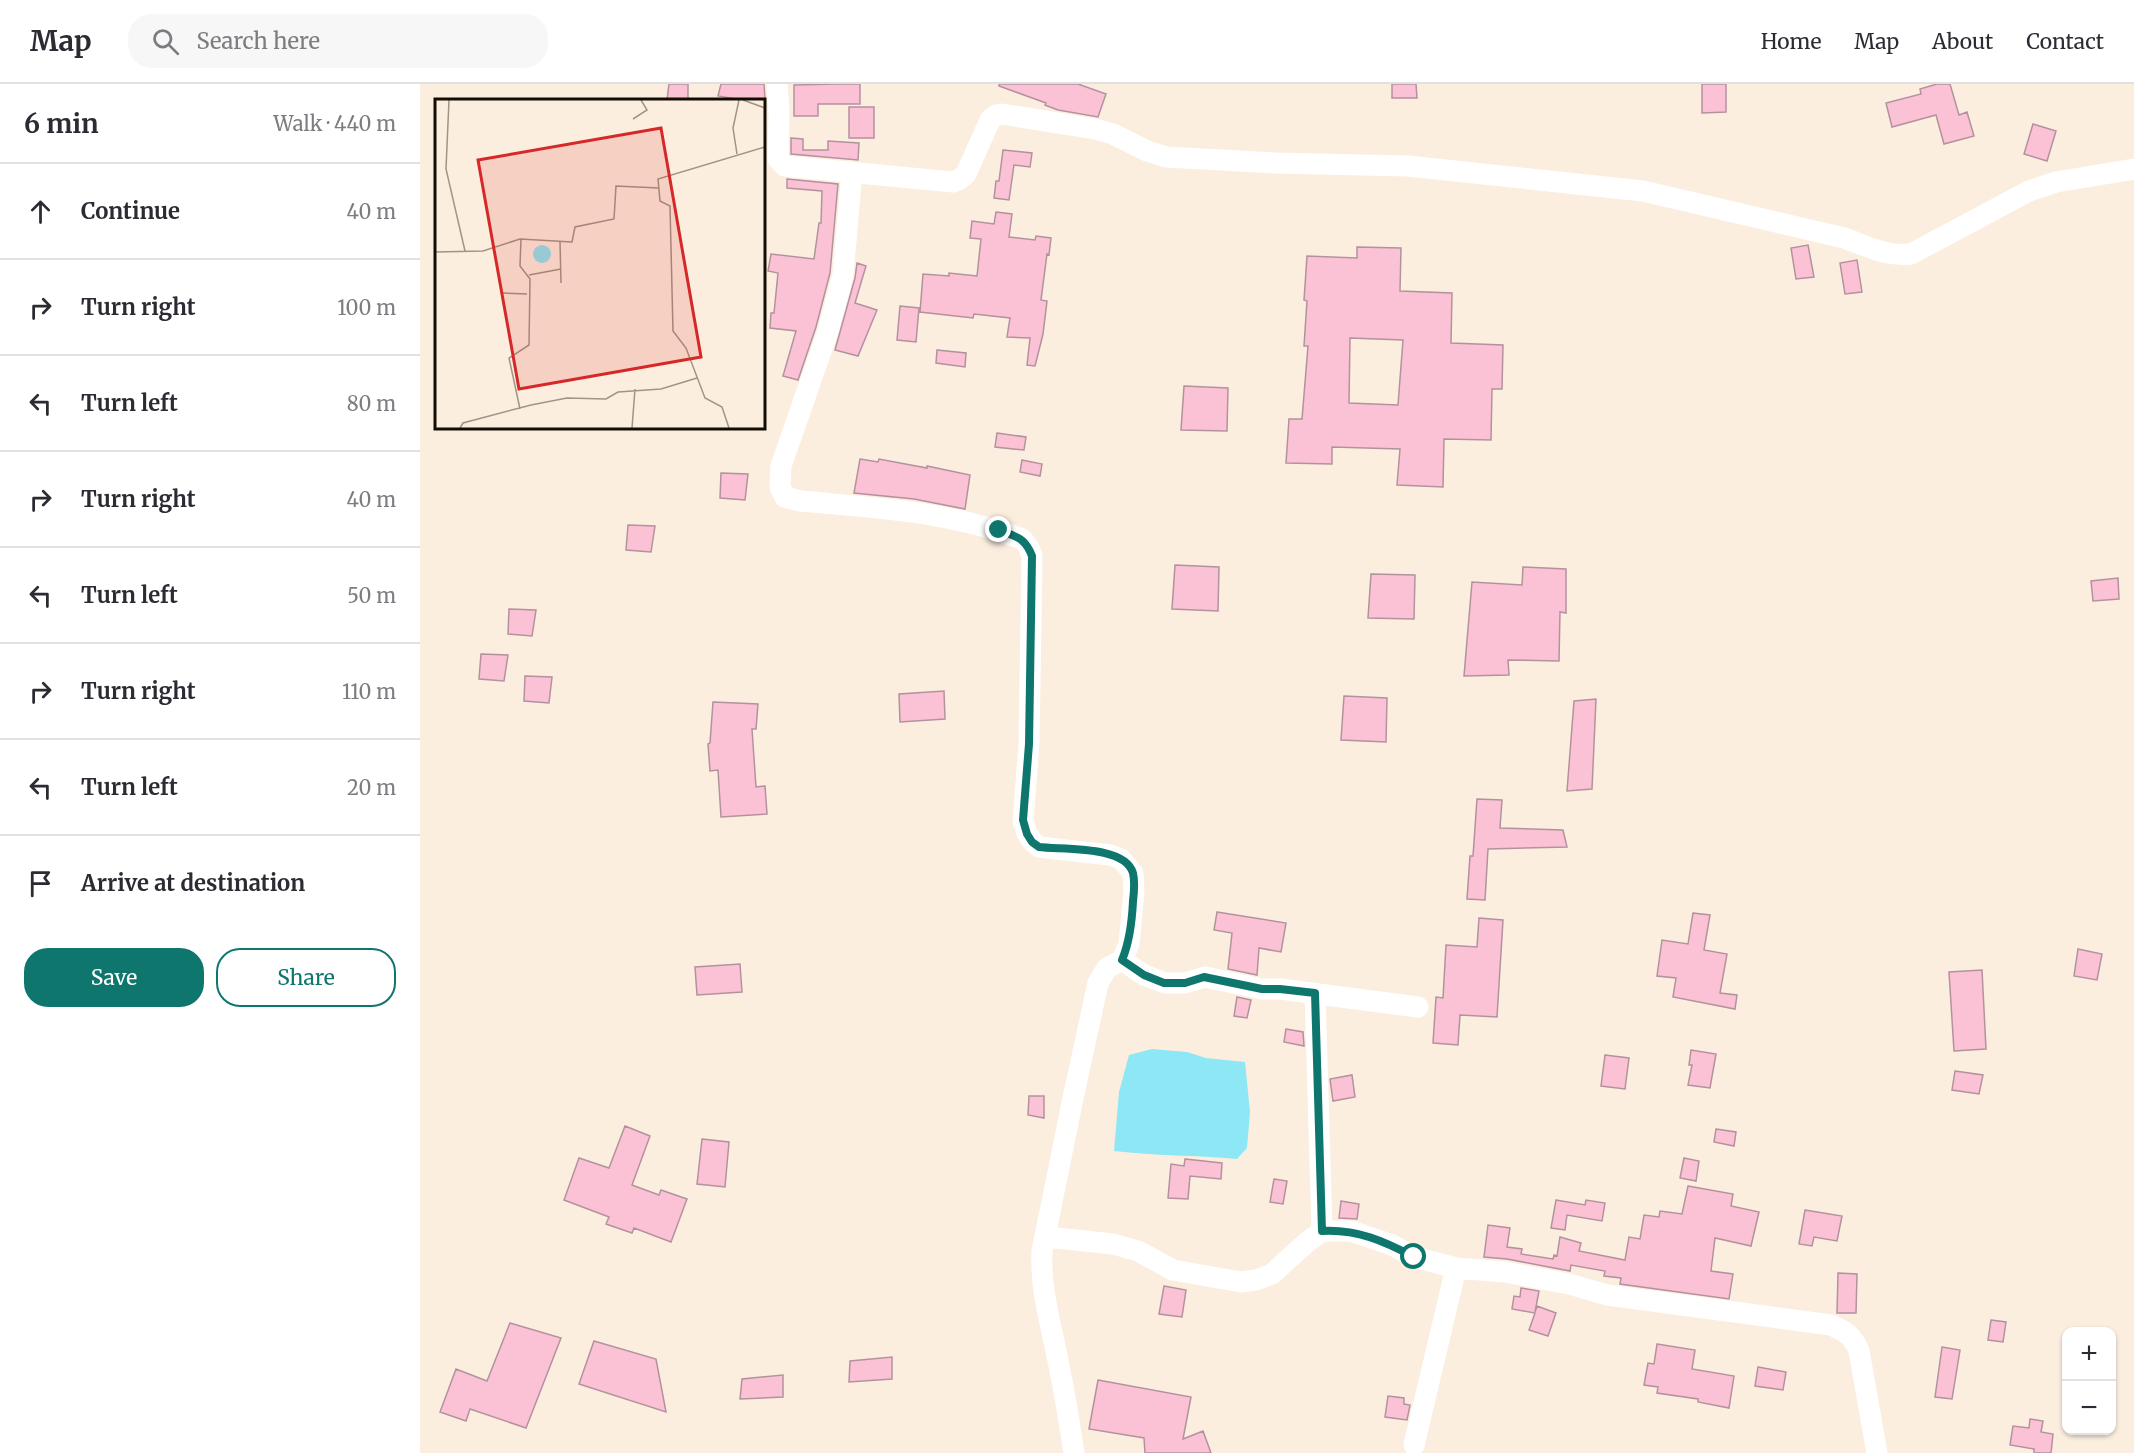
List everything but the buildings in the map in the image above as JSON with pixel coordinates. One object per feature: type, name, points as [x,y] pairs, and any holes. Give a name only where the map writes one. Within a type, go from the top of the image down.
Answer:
[{"type":"street","points":[[777,84],[778,159],[785,165],[953,182],[966,174],[990,120],[1002,114],[1095,129],[1113,134],[1147,151],[1166,157],[1275,163],[1408,166],[1643,191],[1844,238],[1871,249],[1899,255],[1911,254],[2030,191],[2056,182],[2134,169]]},
{"type":"street","points":[[852,172],[843,275],[828,331],[783,459],[780,487],[785,497],[800,501],[913,512],[966,520],[1022,539],[1032,556],[1030,705],[1023,820],[1027,834],[1039,847],[1100,852],[1121,859],[1132,873],[1134,891],[1129,944],[1122,960],[1107,968],[1098,983],[1045,1239],[1041,1273],[1074,1453]]},
{"type":"street","points":[[1122,960],[1144,975],[1164,983],[1185,983],[1204,977],[1262,989],[1315,993],[1418,1007]]},
{"type":"street","points":[[1315,993],[1322,1231]]},
{"type":"street","points":[[1045,1239],[1078,1239],[1113,1244],[1138,1251],[1173,1269],[1241,1282],[1256,1280],[1272,1274],[1306,1242],[1322,1231],[1351,1231],[1392,1245],[1414,1257],[1456,1268],[1506,1272],[1607,1295],[1831,1325],[1846,1331],[1854,1340],[1859,1351],[1877,1453]]},
{"type":"street","points":[[1414,1445],[1456,1268]]},
{"type":"water","points":[[1152,1049],[1187,1052],[1206,1058],[1245,1062],[1250,1112],[1247,1148],[1237,1159],[1114,1151],[1119,1092],[1129,1055]]},
{"type":"route","points":[[999,530],[1022,539],[1032,556],[1029,744],[1023,820],[1027,834],[1039,847],[1100,852],[1121,859],[1127,864],[1132,873],[1134,891],[1129,944],[1122,960],[1127,966],[1164,983],[1185,983],[1204,977],[1262,989],[1315,993],[1322,1231],[1351,1231],[1392,1245],[1414,1257]]}]
